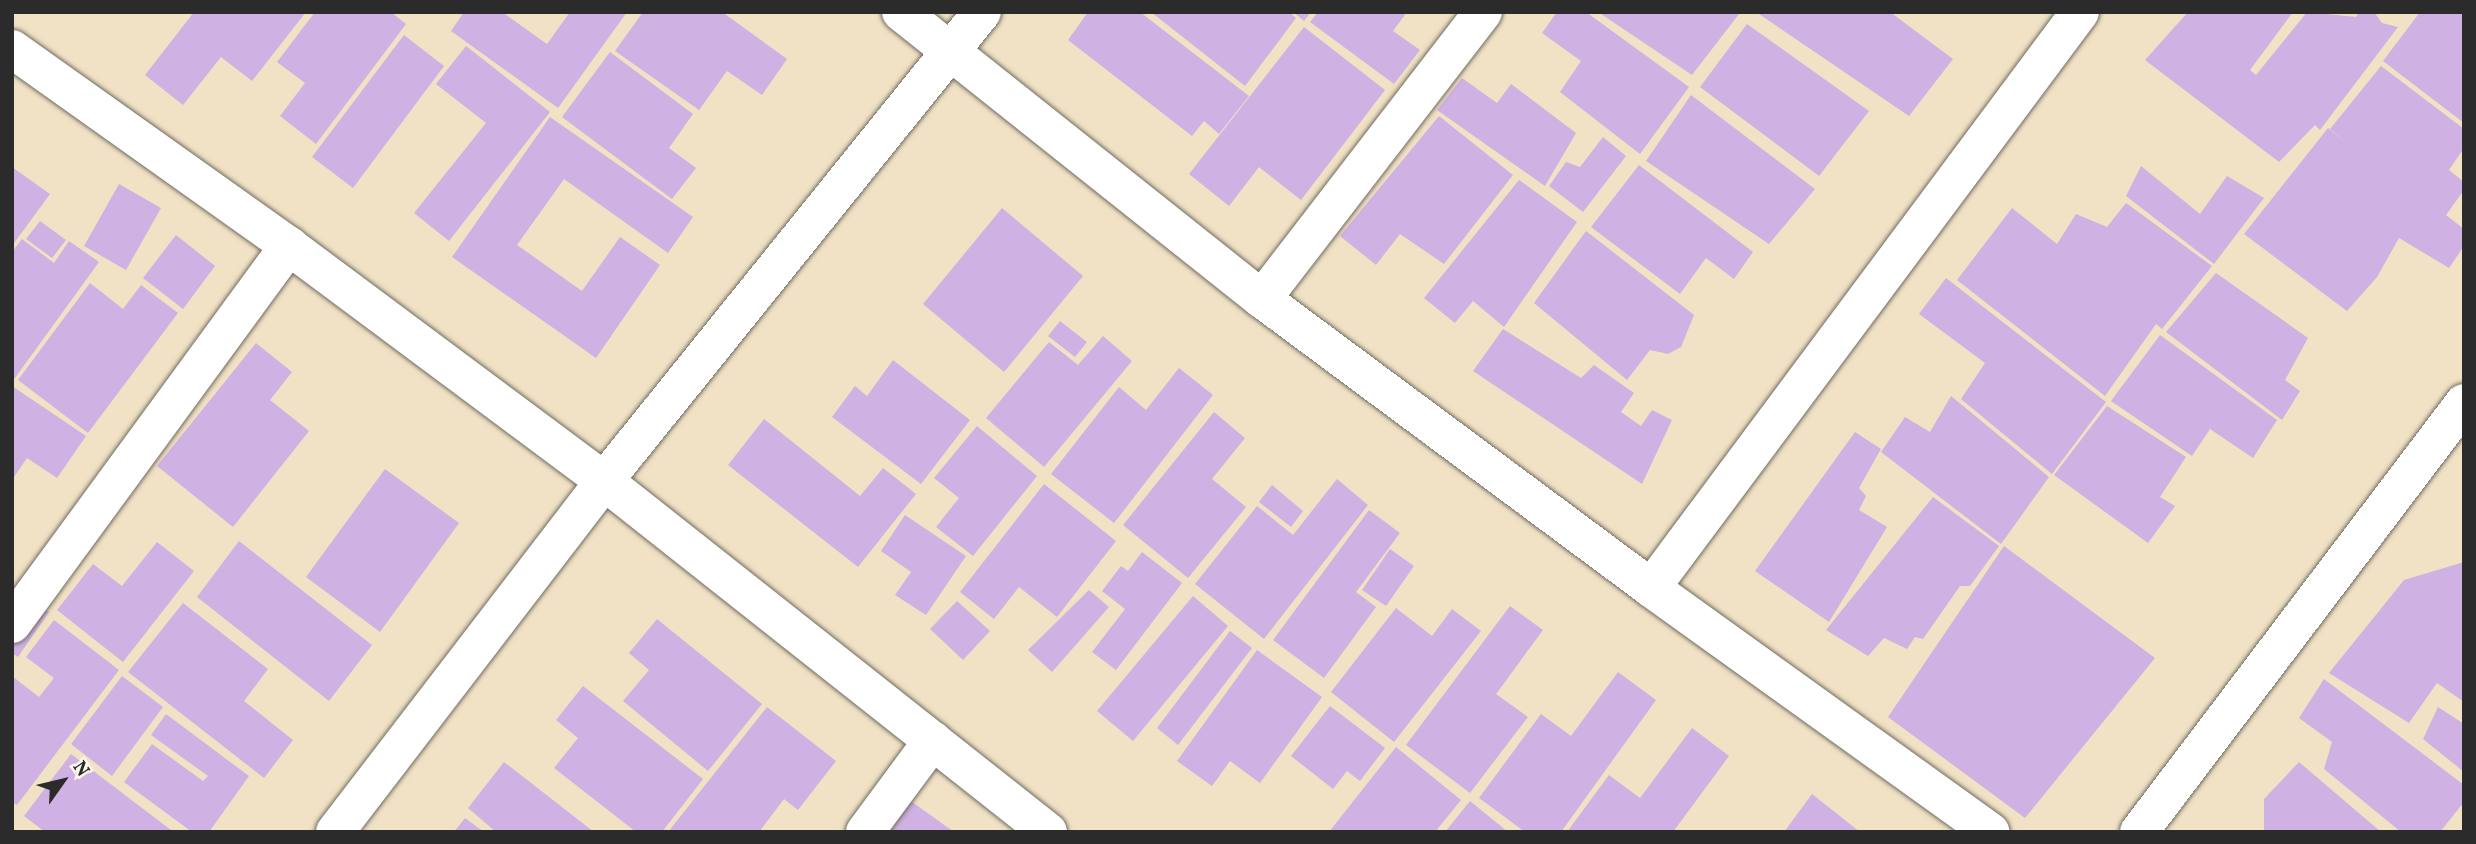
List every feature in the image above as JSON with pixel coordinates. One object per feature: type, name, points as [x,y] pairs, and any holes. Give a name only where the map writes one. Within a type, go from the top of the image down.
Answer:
[{"type":"street","points":[[901,12],[1262,299],[1651,588],[1990,832]]},
{"type":"street","points":[[335,832],[604,481],[982,12]]},
{"type":"street","points":[[1262,299],[1483,12]]},
{"type":"street","points":[[1651,588],[2080,12]]},
{"type":"street","points":[[12,49],[289,247],[604,481],[1048,832]]},
{"type":"street","points":[[12,624],[289,247]]},
{"type":"street","points":[[2139,832],[2464,403]]},
{"type":"street","points":[[865,832],[933,740]]},
{"type":"building","points":[[194,12],[306,12],[252,81],[221,57],[183,105],[145,75]]},
{"type":"building","points":[[315,12],[391,12],[406,24],[316,144],[280,116],[305,83],[277,62]]},
{"type":"building","points":[[464,12],[502,12],[547,44],[570,12],[627,12],[558,108],[451,31]]},
{"type":"building","points":[[643,12],[722,12],[787,59],[762,95],[727,71],[699,110],[615,51]]},
{"type":"building","points":[[1088,12],[1140,12],[1249,96],[1219,134],[1204,121],[1192,136],[1068,40]]},
{"type":"building","points":[[1151,12],[1289,12],[1296,18],[1245,86]]},
{"type":"building","points":[[1293,12],[1311,12],[1304,21]]},
{"type":"building","points":[[1318,12],[1407,12],[1393,31],[1420,50],[1394,84],[1310,22]]},
{"type":"building","points":[[1557,12],[1586,12],[1689,87],[1640,154],[1560,92],[1581,61],[1542,33]]},
{"type":"building","points":[[1598,12],[1737,12],[1739,14],[1692,75]]},
{"type":"building","points":[[1756,12],[1890,12],[1953,59],[1909,116]]},
{"type":"building","points":[[2188,12],[2293,12],[2250,70],[2256,75],[2307,12],[2356,17],[2359,12],[2374,12],[2382,23],[2398,27],[2320,130],[2315,125],[2279,162],[2145,60]]},
{"type":"building","points":[[2420,12],[2464,12],[2464,123],[2383,61]]},
{"type":"building","points":[[1747,24],[1869,111],[1819,176],[1700,87]]},
{"type":"building","points":[[1304,27],[1385,90],[1301,200],[1259,167],[1229,206],[1189,174]]},
{"type":"building","points":[[404,35],[444,66],[353,188],[312,157]]},
{"type":"building","points":[[466,46],[550,112],[449,241],[414,213],[486,123],[436,84]]},
{"type":"building","points":[[610,52],[693,114],[669,148],[696,168],[672,199],[562,117]]},
{"type":"building","points":[[2381,66],[2464,129],[2464,148],[2449,170],[2464,182],[2464,190],[2446,215],[2464,229],[2464,246],[2449,268],[2399,238],[2377,277],[2347,311],[2244,234],[2328,128],[2348,144],[2330,129]]},
{"type":"building","points":[[1462,78],[1497,103],[1511,84],[1576,133],[1545,186],[1437,110]]},
{"type":"building","points":[[1691,95],[1815,189],[1769,244],[1646,161]]},
{"type":"building","points":[[1439,116],[1513,175],[1444,264],[1400,234],[1376,265],[1340,236]]},
{"type":"building","points":[[550,117],[693,217],[668,253],[564,179],[517,245],[582,291],[620,237],[660,265],[596,358],[452,257]]},
{"type":"building","points":[[1603,137],[1626,156],[1583,212],[1549,186],[1566,162],[1580,167]]},
{"type":"building","points":[[1639,165],[1753,252],[1734,279],[1706,258],[1680,294],[1591,227]]},
{"type":"building","points":[[2141,166],[2200,214],[2227,176],[2264,198],[2214,264],[2126,196]]},
{"type":"building","points":[[12,167],[50,194],[12,246]]},
{"type":"building","points":[[1519,180],[1577,222],[1504,327],[1473,301],[1455,323],[1424,298]]},
{"type":"building","points":[[119,184],[161,208],[126,270],[84,246]]},
{"type":"building","points":[[2126,203],[2212,266],[2162,329],[2156,324],[2105,396],[1957,280],[2012,208],[2057,244],[2076,214],[2107,227]]},
{"type":"building","points":[[1002,208],[1083,276],[1004,372],[923,304]]},
{"type":"building","points":[[40,221],[66,240],[52,258],[26,239]]},
{"type":"building","points":[[1586,231],[1694,315],[1681,347],[1668,354],[1650,350],[1627,380],[1534,303]]},
{"type":"building","points":[[176,235],[215,266],[183,309],[143,278]]},
{"type":"building","points":[[22,239],[54,263],[69,241],[99,262],[12,382],[12,252]]},
{"type":"building","points":[[2216,273],[2308,338],[2285,380],[2300,391],[2282,420],[2166,332]]},
{"type":"building","points":[[1946,278],[2106,402],[2052,474],[1961,399],[1985,363],[1919,314]]},
{"type":"building","points":[[90,283],[123,309],[141,285],[178,313],[88,433],[18,380]]},
{"type":"building","points":[[1060,321],[1087,342],[1075,357],[1048,336]]},
{"type":"building","points":[[1503,329],[1581,378],[1594,365],[1634,393],[1621,412],[1641,426],[1652,410],[1672,420],[1642,484],[1473,371]]},
{"type":"building","points":[[2160,335],[2277,420],[2253,458],[2210,429],[2192,456],[2111,401]]},
{"type":"building","points":[[1103,336],[1132,361],[1044,467],[986,418],[1049,342],[1078,365]]},
{"type":"building","points":[[256,343],[292,372],[270,400],[309,431],[233,527],[157,466]]},
{"type":"building","points":[[893,360],[970,420],[921,484],[832,417],[855,386],[867,396]]},
{"type":"building","points":[[1179,368],[1213,395],[1114,523],[1051,474],[1119,387],[1146,410]]},
{"type":"building","points":[[12,386],[86,436],[57,478],[27,458],[12,480]]},
{"type":"building","points":[[1951,396],[2049,477],[2001,544],[1881,452],[1905,417],[1930,432]]},
{"type":"building","points":[[2107,406],[2186,457],[2160,497],[2175,506],[2148,543],[2054,475]]},
{"type":"building","points":[[1214,412],[1245,438],[1212,479],[1246,507],[1188,578],[1123,525]]},
{"type":"building","points":[[764,419],[860,496],[883,468],[916,494],[858,567],[728,465]]},
{"type":"building","points":[[977,426],[1037,476],[973,556],[936,527],[959,498],[934,478]]},
{"type":"building","points":[[1855,432],[1881,449],[1859,488],[1866,496],[1859,510],[1887,527],[1829,622],[1755,571]]},
{"type":"building","points":[[385,469],[459,523],[380,632],[306,577]]},
{"type":"building","points":[[1337,479],[1368,505],[1264,639],[1195,584],[1257,506],[1293,535]]},
{"type":"building","points":[[1044,484],[1116,541],[1057,617],[1019,587],[994,619],[960,592]]},
{"type":"building","points":[[1272,485],[1303,511],[1291,527],[1259,502]]},
{"type":"building","points":[[1933,497],[1999,546],[1970,586],[1960,586],[1923,639],[1915,637],[1907,649],[1884,638],[1868,656],[1826,630]]},
{"type":"building","points":[[1369,510],[1400,533],[1356,592],[1376,607],[1324,678],[1273,640]]},
{"type":"building","points":[[905,515],[966,556],[926,615],[895,595],[911,572],[881,551]]},
{"type":"building","points":[[239,541],[372,645],[329,701],[197,597]]},
{"type":"building","points":[[157,542],[194,571],[123,662],[57,610],[93,564],[122,586]]},
{"type":"building","points":[[2004,546],[2155,658],[2025,818],[1888,717]]},
{"type":"building","points":[[1390,549],[1414,566],[1386,606],[1362,590]]},
{"type":"building","points":[[1142,552],[1182,583],[1116,670],[1092,652],[1125,609],[1102,591],[1121,566],[1128,571]]},
{"type":"building","points":[[2464,562],[2464,702],[2437,683],[2409,723],[2329,673],[2404,580]]},
{"type":"building","points":[[1089,590],[1109,607],[1052,672],[1028,650]]},
{"type":"building","points":[[1193,596],[1228,626],[1133,741],[1097,711]]},
{"type":"building","points":[[957,601],[990,631],[963,660],[930,629]]},
{"type":"building","points":[[34,602],[49,612],[18,657],[12,653],[12,635]]},
{"type":"building","points":[[183,603],[268,669],[244,701],[293,740],[264,778],[128,672]]},
{"type":"building","points":[[1510,606],[1543,630],[1496,694],[1528,717],[1470,793],[1406,745]]},
{"type":"building","points":[[1396,608],[1432,636],[1452,609],[1481,631],[1394,742],[1331,692]]},
{"type":"building","points":[[657,619],[762,704],[708,771],[623,701],[649,670],[629,653]]},
{"type":"building","points":[[54,620],[119,670],[17,805],[12,802],[12,676],[39,697],[54,678],[26,657]]},
{"type":"building","points":[[1230,631],[1252,648],[1178,745],[1157,728]]},
{"type":"building","points":[[1257,650],[1322,697],[1260,783],[1230,761],[1212,786],[1177,761]]},
{"type":"building","points":[[1618,672],[1656,700],[1561,832],[1525,832],[1479,798],[1541,714],[1571,736]]},
{"type":"building","points":[[122,676],[163,707],[112,776],[71,744]]},
{"type":"building","points":[[2324,679],[2464,785],[2464,802],[2440,832],[2401,832],[2324,769],[2332,742],[2299,718]]},
{"type":"building","points":[[583,686],[703,779],[662,832],[636,832],[554,768],[578,738],[556,720]]},
{"type":"building","points":[[1330,706],[1385,748],[1360,781],[1347,771],[1333,789],[1291,756]]},
{"type":"building","points":[[767,707],[836,761],[798,810],[784,799],[759,832],[668,832]]},
{"type":"building","points":[[2438,707],[2464,724],[2464,772],[2423,739]]},
{"type":"building","points":[[166,714],[249,776],[209,832],[192,832],[124,782],[152,744],[203,781],[208,776],[151,735]]},
{"type":"building","points":[[1692,728],[1729,756],[1673,832],[1567,832],[1609,775],[1640,798]]},
{"type":"building","points":[[1396,747],[1461,800],[1435,832],[1329,832]]},
{"type":"building","points":[[71,754],[171,830],[45,832],[24,816]]},
{"type":"building","points":[[504,762],[594,832],[496,832],[468,808]]},
{"type":"building","points":[[2299,762],[2381,832],[2264,832],[2264,799]]},
{"type":"building","points":[[901,794],[954,832],[874,832]]},
{"type":"building","points":[[1812,794],[1860,832],[1784,832]]},
{"type":"building","points":[[1470,801],[1508,832],[1445,832]]},
{"type":"building","points":[[465,818],[484,832],[454,832]]}]
